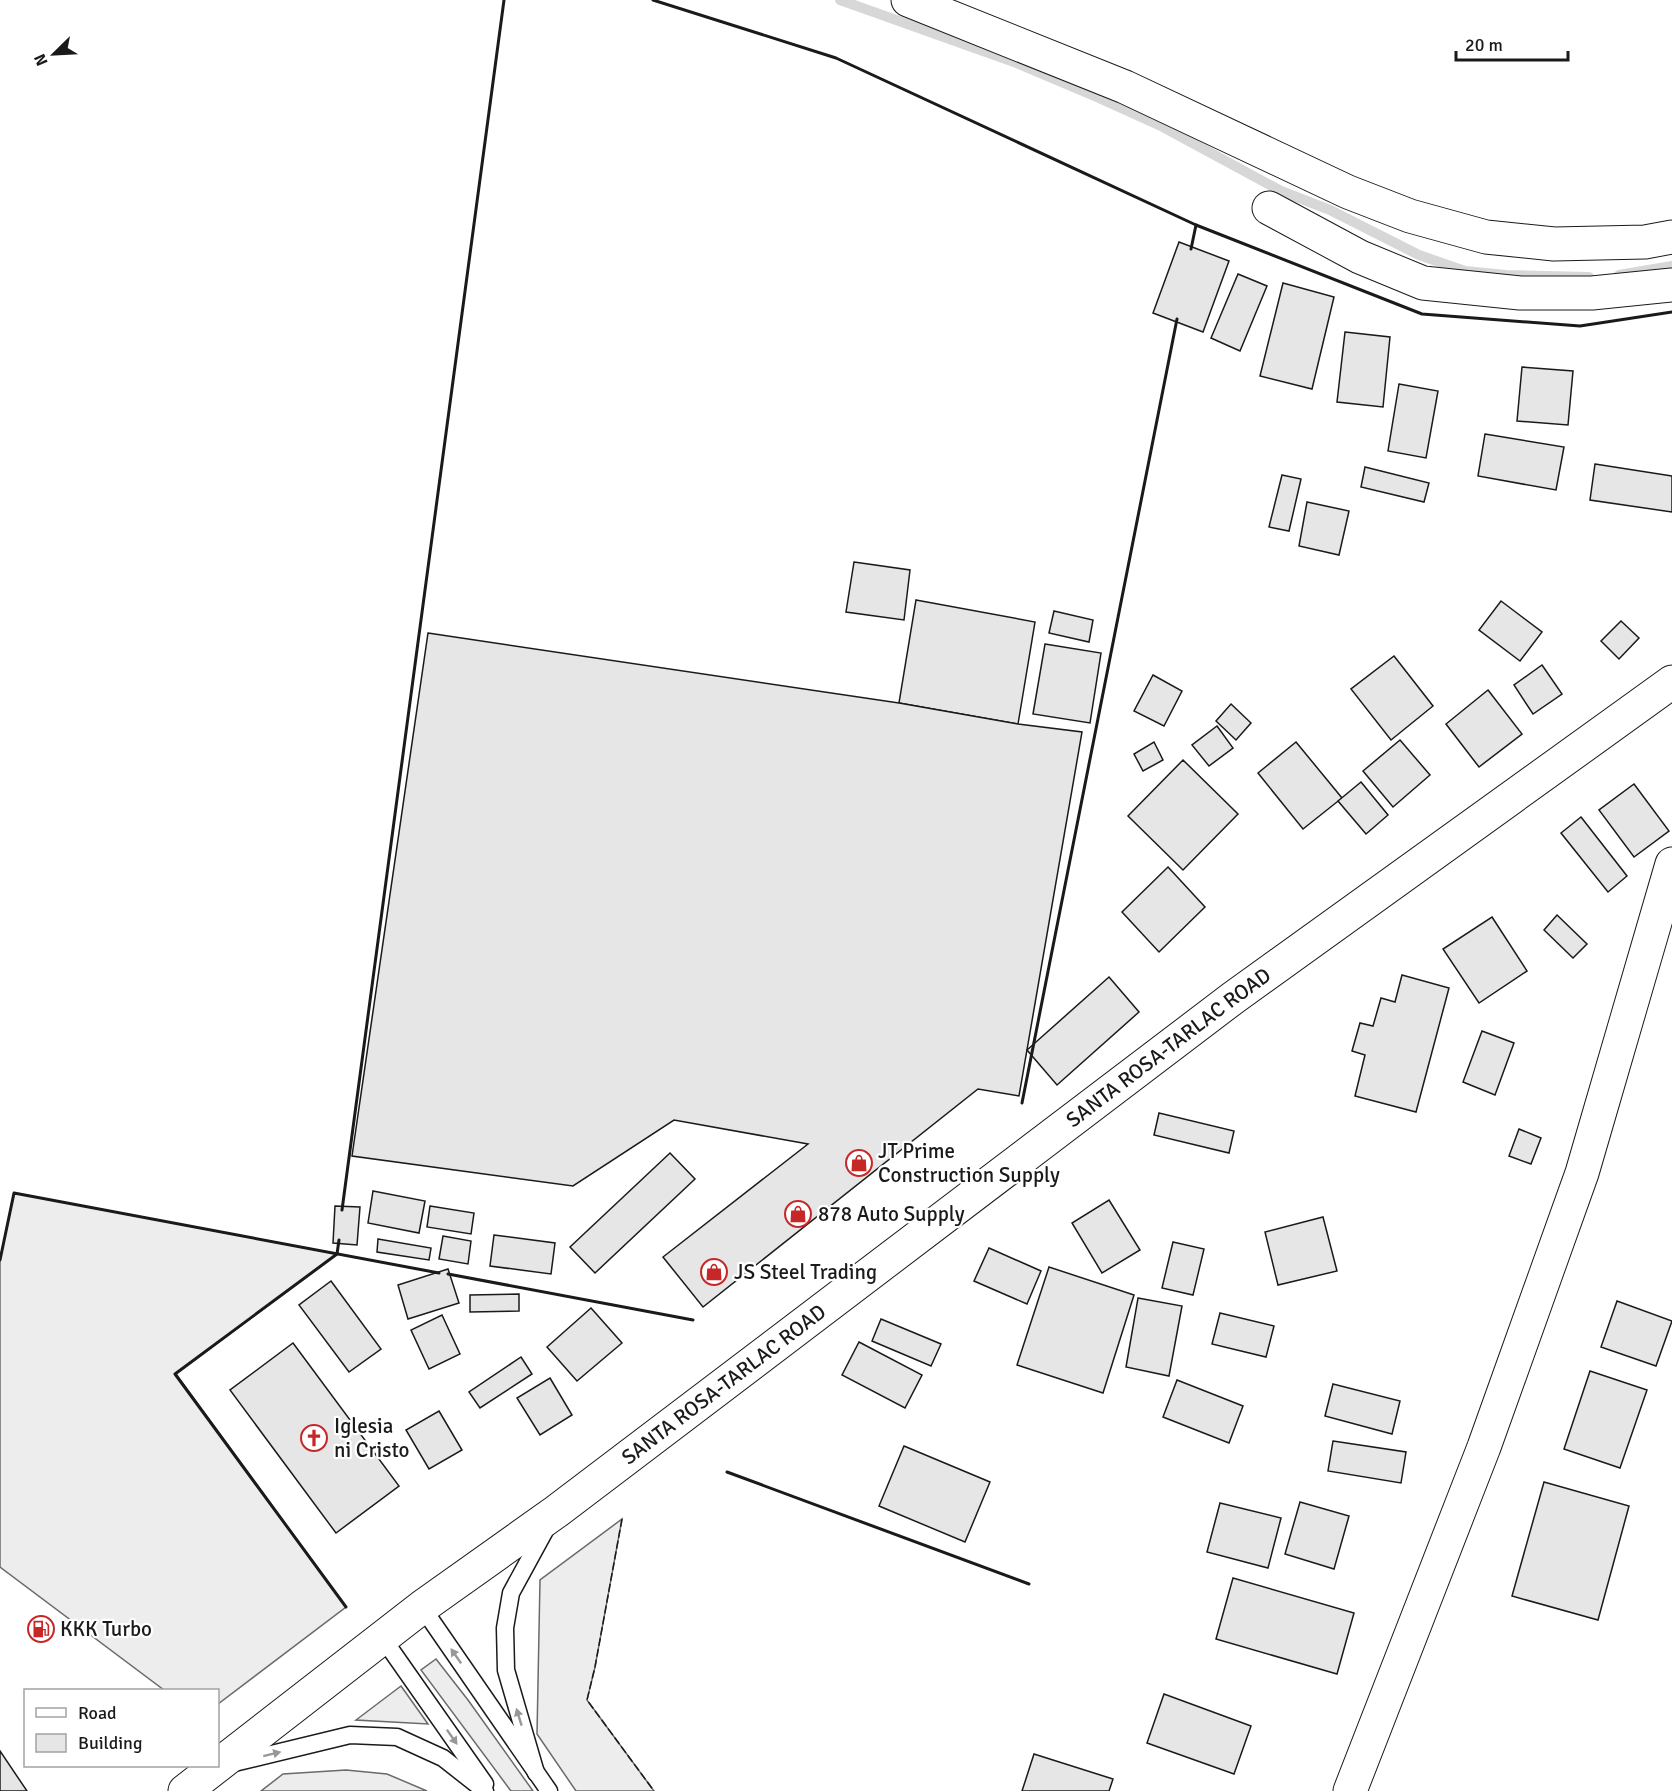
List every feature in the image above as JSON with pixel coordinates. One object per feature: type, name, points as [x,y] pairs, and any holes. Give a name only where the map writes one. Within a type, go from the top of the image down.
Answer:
[{"type":"main road","points":[[908,0],[1125,87],[1348,192],[1410,216],[1486,237],[1554,244],[1645,242],[1672,237]]},
{"type":"main road","points":[[1269,208],[1360,257],[1424,283],[1530,293],[1592,293],[1672,285]]},
{"type":"main road","name":"SANTA ROSA-TARLAC ROAD","points":[[219,1765],[382,1637],[557,1511],[1233,998],[1672,682]]},
{"type":"main road","points":[[1350,1791],[1484,1447],[1578,1183],[1672,864]]},
{"type":"main road","name":"SANTA ROSA-TARLAC ROAD","points":[[185,1791],[215,1768]]},
{"type":"lane","points":[[536,1773],[506,1670],[505,1628],[511,1593],[557,1511]]},
{"type":"lane","points":[[423,1607],[549,1791]]},
{"type":"lane","points":[[382,1637],[490,1791]]},
{"type":"lane","points":[[215,1768],[350,1735],[397,1737],[443,1758],[485,1791]]},
{"type":"shaded area","points":[[14,1193],[337,1254],[176,1374],[346,1607],[219,1703],[219,1689],[163,1689],[0,1567],[0,1260]]},
{"type":"shaded area","points":[[622,1519],[587,1700],[654,1791],[576,1791],[537,1734],[540,1580]]},
{"type":"shaded area","points":[[436,1659],[533,1791],[511,1791],[421,1670]]},
{"type":"shaded area","points":[[401,1686],[428,1724],[356,1720]]},
{"type":"shaded area","points":[[346,1770],[387,1774],[427,1791],[261,1791],[283,1774]]},
{"type":"building","points":[[1179,242],[1229,261],[1203,332],[1153,313]]},
{"type":"building","points":[[1238,274],[1267,286],[1240,351],[1211,338]]},
{"type":"building","points":[[1283,283],[1334,297],[1312,389],[1260,376]]},
{"type":"building","points":[[1345,332],[1390,337],[1383,407],[1337,402]]},
{"type":"building","points":[[1522,367],[1573,371],[1568,425],[1517,421]]},
{"type":"building","points":[[1399,384],[1438,391],[1426,458],[1388,451]]},
{"type":"building","points":[[1485,434],[1564,447],[1556,490],[1478,476]]},
{"type":"building","points":[[1595,464],[1672,476],[1672,512],[1590,500]]},
{"type":"building","points":[[1365,467],[1429,483],[1424,502],[1361,487]]},
{"type":"building","points":[[1282,475],[1301,479],[1289,531],[1269,527]]},
{"type":"building","points":[[1307,502],[1349,511],[1339,555],[1299,546]]},
{"type":"building","points":[[854,562],[910,570],[904,620],[846,612]]},
{"type":"building","points":[[916,600],[1035,622],[1018,724],[899,703]]},
{"type":"building","points":[[1501,601],[1542,632],[1520,661],[1479,630]]},
{"type":"building","points":[[1054,611],[1093,620],[1089,642],[1049,633]]},
{"type":"building","points":[[1621,621],[1639,638],[1619,659],[1601,641]]},
{"type":"building","points":[[428,633],[1082,732],[1019,1096],[978,1089],[703,1307],[663,1257],[808,1144],[674,1120],[573,1186],[352,1156]]},
{"type":"building","points":[[1045,644],[1101,653],[1090,723],[1033,714]]},
{"type":"building","points":[[1394,656],[1433,706],[1391,740],[1351,689]]},
{"type":"building","points":[[1542,665],[1562,694],[1533,714],[1514,685]]},
{"type":"building","points":[[1153,675],[1182,691],[1164,726],[1134,711]]},
{"type":"building","points":[[1488,690],[1522,734],[1479,767],[1446,724]]},
{"type":"building","points":[[1231,704],[1251,723],[1236,740],[1216,721]]},
{"type":"building","points":[[1217,726],[1233,748],[1209,766],[1192,745]]},
{"type":"building","points":[[1400,740],[1430,775],[1393,807],[1363,771]]},
{"type":"building","points":[[1154,742],[1163,760],[1143,771],[1134,754]]},
{"type":"building","points":[[1296,742],[1342,798],[1303,829],[1258,773]]},
{"type":"building","points":[[1183,760],[1238,814],[1183,870],[1128,816]]},
{"type":"building","points":[[1361,782],[1388,815],[1366,834],[1338,801]]},
{"type":"building","points":[[1634,784],[1669,831],[1634,857],[1599,810]]},
{"type":"building","points":[[1581,817],[1627,876],[1608,892],[1561,833]]},
{"type":"building","points":[[1168,867],[1205,907],[1159,952],[1122,912]]},
{"type":"building","points":[[1557,915],[1587,944],[1573,958],[1544,930]]},
{"type":"building","points":[[1492,917],[1527,971],[1479,1003],[1443,949]]},
{"type":"building","points":[[1402,975],[1449,988],[1416,1112],[1355,1096],[1365,1055],[1352,1051],[1360,1023],[1373,1026],[1381,998],[1395,1002]]},
{"type":"building","points":[[1109,977],[1139,1012],[1057,1085],[1027,1050]]},
{"type":"building","points":[[1482,1031],[1514,1043],[1495,1095],[1463,1082]]},
{"type":"building","points":[[1159,1113],[1234,1131],[1229,1153],[1154,1135]]},
{"type":"building","points":[[1519,1129],[1541,1138],[1531,1164],[1509,1156]]},
{"type":"building","points":[[670,1153],[695,1179],[595,1273],[570,1247]]},
{"type":"building","points":[[373,1191],[425,1201],[419,1233],[368,1223]]},
{"type":"building","points":[[1109,1200],[1140,1250],[1102,1273],[1072,1223]]},
{"type":"building","points":[[335,1206],[360,1207],[357,1245],[333,1243]]},
{"type":"building","points":[[430,1206],[474,1213],[471,1234],[427,1227]]},
{"type":"building","points":[[1323,1217],[1337,1271],[1278,1285],[1265,1232]]},
{"type":"building","points":[[494,1235],[555,1243],[551,1274],[490,1266]]},
{"type":"building","points":[[443,1236],[471,1241],[468,1264],[439,1259]]},
{"type":"building","points":[[378,1239],[431,1248],[429,1260],[377,1252]]},
{"type":"building","points":[[1173,1242],[1204,1249],[1193,1295],[1162,1288]]},
{"type":"building","points":[[989,1248],[1041,1271],[1027,1304],[974,1281]]},
{"type":"building","points":[[1049,1267],[1134,1295],[1103,1393],[1017,1365]]},
{"type":"building","points":[[448,1269],[459,1303],[408,1319],[398,1285]]},
{"type":"building","points":[[331,1281],[381,1349],[349,1372],[299,1305]]},
{"type":"building","points":[[519,1294],[519,1311],[470,1312],[470,1295]]},
{"type":"building","points":[[1138,1298],[1182,1306],[1169,1376],[1126,1367]]},
{"type":"building","points":[[1617,1301],[1672,1321],[1656,1366],[1601,1347]]},
{"type":"building","points":[[591,1308],[622,1343],[577,1381],[547,1347]]},
{"type":"building","points":[[1220,1313],[1274,1326],[1266,1357],[1212,1344]]},
{"type":"building","points":[[442,1315],[460,1354],[429,1369],[411,1330]]},
{"type":"building","points":[[881,1319],[941,1344],[931,1366],[872,1341]]},
{"type":"building","points":[[859,1342],[922,1375],[905,1408],[842,1375]]},
{"type":"building","name":"Iglesia ni Cristo","points":[[293,1343],[399,1486],[336,1533],[230,1390]]},
{"type":"building","points":[[521,1357],[532,1374],[480,1408],[469,1392]]},
{"type":"building","points":[[1590,1371],[1647,1390],[1620,1468],[1564,1449]]},
{"type":"building","points":[[550,1378],[572,1415],[540,1435],[517,1398]]},
{"type":"building","points":[[1177,1380],[1243,1406],[1229,1443],[1163,1417]]},
{"type":"building","points":[[1333,1384],[1400,1401],[1392,1434],[1325,1416]]},
{"type":"building","points":[[439,1411],[462,1450],[429,1469],[406,1430]]},
{"type":"building","points":[[1333,1441],[1406,1452],[1401,1483],[1328,1471]]},
{"type":"building","points":[[904,1446],[990,1482],[965,1542],[879,1506]]},
{"type":"building","points":[[1544,1482],[1629,1506],[1598,1620],[1512,1596]]},
{"type":"building","points":[[1300,1502],[1349,1516],[1334,1569],[1285,1554]]},
{"type":"building","points":[[1220,1503],[1281,1518],[1268,1568],[1207,1552]]},
{"type":"building","points":[[1233,1578],[1354,1613],[1337,1674],[1216,1639]]},
{"type":"building","points":[[1164,1694],[1251,1726],[1234,1774],[1147,1743]]},
{"type":"building","points":[[0,1751],[27,1791],[0,1791]]},
{"type":"building","points":[[1034,1754],[1113,1779],[1109,1791],[1022,1791]]},
{"type":"waterway","points":[[840,0],[1014,62],[1099,98],[1163,127],[1281,191],[1330,210],[1419,255],[1465,271],[1506,275],[1589,277]]},
{"type":"waterway","points":[[1619,275],[1672,266]]},
{"type":"fence","points":[[622,1519],[587,1700],[654,1791]]},
{"type":"wall","points":[[342,1210],[504,0]]},
{"type":"wall","points":[[653,0],[836,58],[1196,225],[1422,314],[1580,326],[1672,312]]},
{"type":"wall","points":[[1191,249],[1196,225]]},
{"type":"wall","points":[[1022,1103],[1177,319]]},
{"type":"wall","points":[[0,1260],[14,1193],[439,1273]]},
{"type":"wall","points":[[339,1240],[337,1254],[175,1374],[346,1607]]},
{"type":"wall","points":[[448,1274],[693,1320]]},
{"type":"wall","points":[[727,1472],[1029,1584]]},
{"type":"place","name":"JT Prime Construction Supply","points":[[859,1163]]},
{"type":"place","name":"878 Auto Supply","points":[[798,1214]]},
{"type":"place","name":"JS Steel Trading","points":[[714,1272]]},
{"type":"place","name":"Iglesia ni Cristo","points":[[314,1438]]},
{"type":"place","name":"KKK Turbo","points":[[41,1629]]}]
